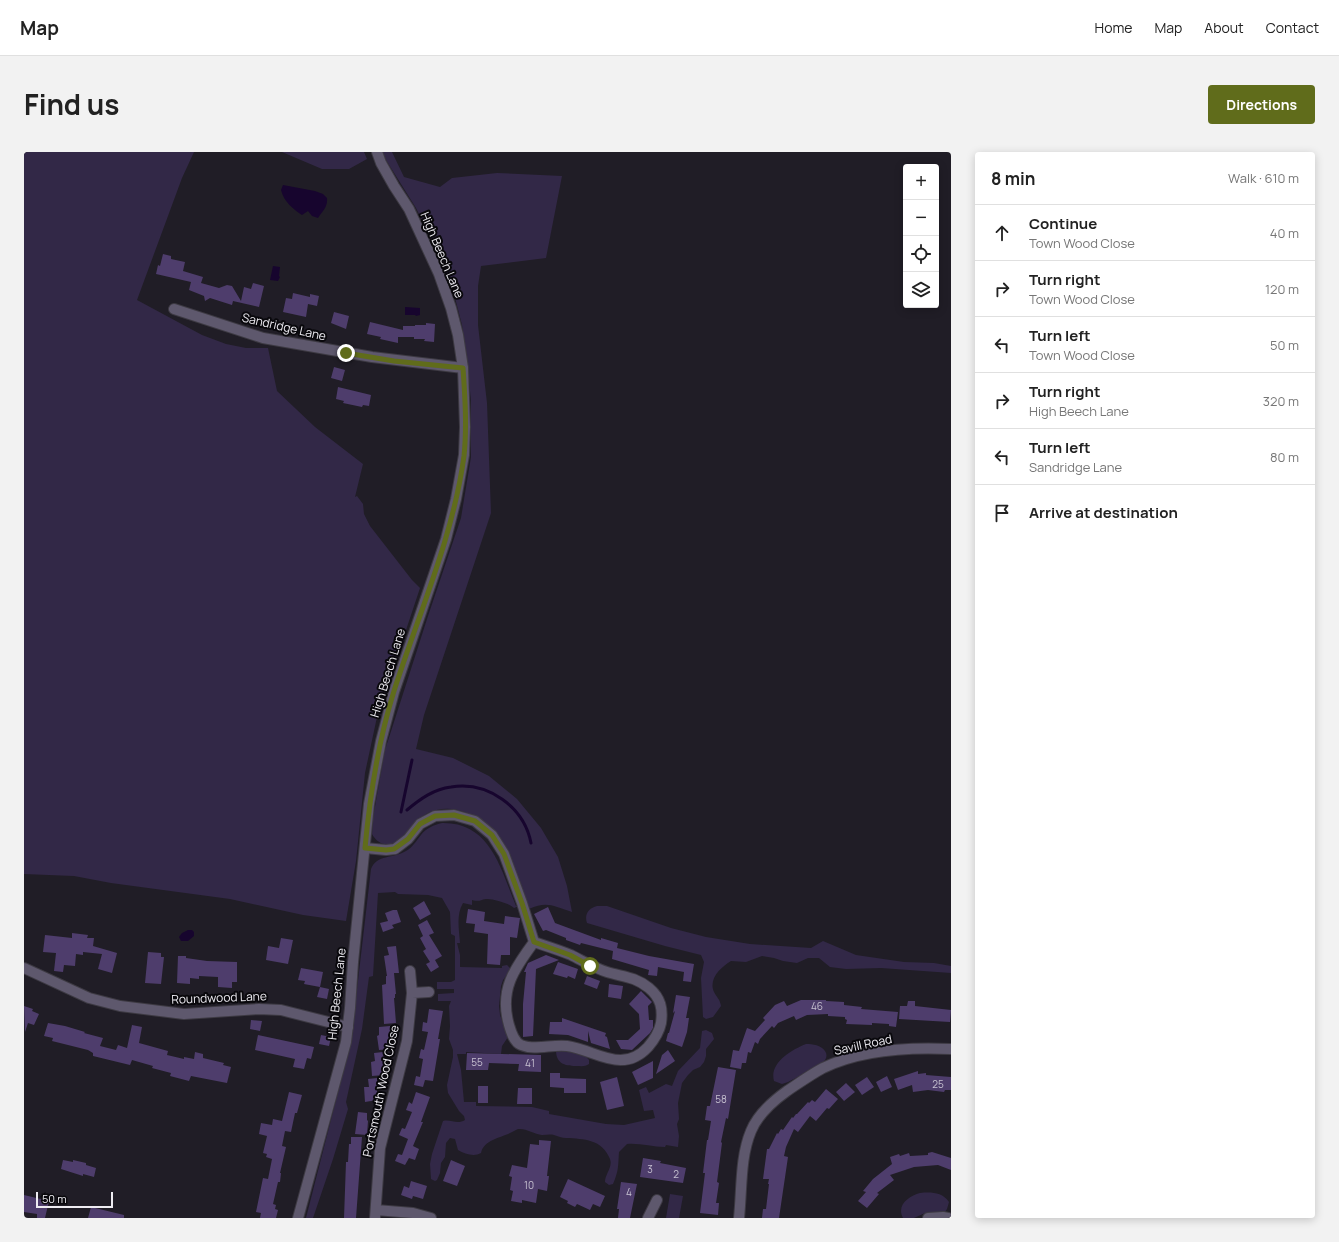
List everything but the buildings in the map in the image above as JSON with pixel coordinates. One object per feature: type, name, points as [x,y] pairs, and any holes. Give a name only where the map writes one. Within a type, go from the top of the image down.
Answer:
[{"type":"street","name":"High Beech Lane","points":[[298,1218],[337,1075],[348,1027],[353,962],[372,782],[394,692],[446,539],[456,500],[464,455],[466,427],[463,368],[458,335],[453,315],[439,274],[409,209],[381,163],[377,152]]},
{"type":"street","name":"Sandridge Lane","points":[[174,309],[263,338],[359,355],[463,368]]},
{"type":"street","points":[[365,848],[386,850],[394,849],[408,839],[420,824],[435,816],[454,815],[475,821],[492,835],[504,854],[522,903],[534,942]]},
{"type":"street","points":[[534,942],[570,955],[590,966],[627,976],[650,989],[659,999],[661,1006],[660,1028],[654,1040],[646,1050],[635,1058],[612,1060],[566,1046],[536,1047],[520,1044],[515,1040],[506,1016],[505,1003],[507,990],[513,972],[534,942]]},
{"type":"street","name":"Roundwood Lane","points":[[24,968],[89,998],[120,1006],[179,1014],[259,1008],[275,1009],[348,1027]]},
{"type":"street","name":"Portsmouth Wood Close","points":[[375,1214],[380,1148],[407,1041],[412,993],[410,971]]},
{"type":"street","points":[[412,993],[429,992]]},
{"type":"street","name":"Savill Road","points":[[739,1218],[742,1174],[751,1131],[757,1119],[779,1097],[809,1076],[824,1068],[851,1058],[875,1053],[918,1048],[951,1049]]},
{"type":"street","points":[[648,1218],[657,1200]]},
{"type":"street","points":[[375,1214],[413,1213],[431,1218]]},
{"type":"street","points":[[928,1218],[948,1218]]},
{"type":"shaded area","points":[[24,152],[194,152],[182,178],[137,300],[202,335],[226,344],[246,348],[268,348],[277,391],[315,427],[363,464],[355,497],[357,496],[363,504],[364,514],[370,526],[412,580],[420,588],[377,717],[365,773],[356,861],[346,921],[303,915],[230,899],[111,883],[74,876],[24,874]]},
{"type":"shaded area","points":[[282,152],[364,152],[367,159],[349,169],[322,169]]},
{"type":"shaded area","points":[[382,152],[392,152],[404,177],[440,187],[452,178],[497,173],[562,176],[546,258],[481,266],[478,286],[478,325],[487,403],[491,513],[424,715],[416,749],[453,758],[489,776],[517,799],[541,828],[558,857],[567,886],[572,912],[550,905],[541,905],[529,909],[506,848],[500,838],[492,829],[472,815],[449,809],[438,810],[426,814],[415,822],[403,837],[390,844],[378,841],[372,834],[373,818],[385,750],[461,518],[471,457],[471,401],[468,371],[462,325],[453,290],[440,256],[416,208]]},
{"type":"shaded area","points":[[283,185],[323,194],[327,198],[327,204],[318,218],[312,216],[308,211],[302,215],[292,208],[282,194],[281,190]]},
{"type":"shaded area","points":[[273,266],[280,267],[280,277],[278,281],[270,280]]},
{"type":"shaded area","points":[[405,307],[420,308],[420,315],[405,315]]},
{"type":"shaded area","points":[[442,823],[459,825],[472,830],[483,839],[499,864],[516,906],[519,906],[514,908],[497,900],[472,900],[472,905],[463,903],[459,912],[458,922],[460,943],[457,943],[460,955],[460,967],[502,968],[502,966],[507,965],[511,969],[503,980],[501,986],[499,1006],[500,1015],[508,1037],[502,1046],[501,1054],[466,1052],[466,1054],[457,1054],[461,1070],[464,1102],[476,1102],[476,1106],[532,1107],[549,1111],[549,1114],[606,1124],[624,1125],[655,1118],[653,1110],[644,1111],[639,1090],[646,1087],[649,1093],[666,1084],[672,1086],[678,1071],[700,1048],[702,1031],[706,1030],[712,1033],[714,1039],[706,1049],[704,1062],[700,1067],[693,1070],[682,1083],[678,1103],[678,1147],[666,1145],[665,1147],[627,1144],[619,1152],[616,1175],[613,1184],[609,1185],[605,1182],[611,1162],[607,1152],[602,1147],[592,1141],[542,1135],[524,1129],[518,1129],[489,1142],[485,1145],[481,1153],[475,1155],[467,1154],[458,1150],[455,1139],[450,1138],[446,1143],[445,1157],[441,1163],[440,1173],[437,1180],[435,1181],[431,1179],[430,1164],[432,1154],[443,1121],[459,1122],[465,1120],[464,1116],[459,1111],[448,1093],[447,1085],[453,1057],[453,1050],[449,1039],[449,1006],[451,1001],[438,1001],[438,994],[454,993],[454,989],[437,989],[437,982],[451,982],[455,980],[455,936],[451,934],[450,912],[442,898],[428,895],[398,894],[395,892],[378,893],[373,976],[369,977],[362,1029],[346,1102],[348,1109],[313,1218],[306,1218],[351,1041],[371,869],[377,861],[406,851],[413,846],[425,830]]},
{"type":"shaded area","points":[[597,906],[607,906],[671,928],[706,937],[750,944],[811,948],[823,941],[856,955],[904,962],[934,963],[951,966],[951,973],[881,968],[846,969],[830,967],[819,958],[808,958],[797,963],[762,956],[746,962],[731,961],[716,974],[714,978],[714,992],[721,1006],[713,1017],[706,1019],[703,1017],[701,978],[704,962],[701,955],[587,923],[586,917],[588,912]]},
{"type":"shaded area","points":[[192,930],[194,932],[194,936],[188,941],[181,941],[179,937],[182,933]]},
{"type":"shaded area","points":[[806,1044],[821,1047],[826,1052],[825,1060],[814,1068],[788,1082],[782,1084],[774,1081],[773,1074],[775,1068],[782,1058]]},
{"type":"shaded area","points":[[556,1050],[579,1053],[587,1057],[589,1064],[586,1066],[572,1066],[564,1064],[557,1058]]},
{"type":"shaded area","points":[[920,1193],[940,1194],[943,1196],[949,1202],[945,1212],[925,1213],[914,1218],[903,1218],[901,1213],[902,1205],[912,1196]]},
{"type":"shaded area","points":[[670,1194],[683,1196],[679,1218],[666,1218]]},
{"type":"waterway","points":[[401,812],[412,760]]},
{"type":"waterway","points":[[407,810],[422,798],[445,788],[465,786],[478,788],[502,799],[512,808],[521,818],[531,843]]},
{"type":"route","points":[[346,353],[394,361],[463,368],[465,400],[466,427],[464,455],[452,518],[394,692],[381,741],[372,782],[365,848],[386,850],[394,849],[408,839],[420,824],[435,816],[445,814],[454,815],[475,821],[492,835],[504,854],[530,925],[534,942],[570,955],[590,966]]}]
